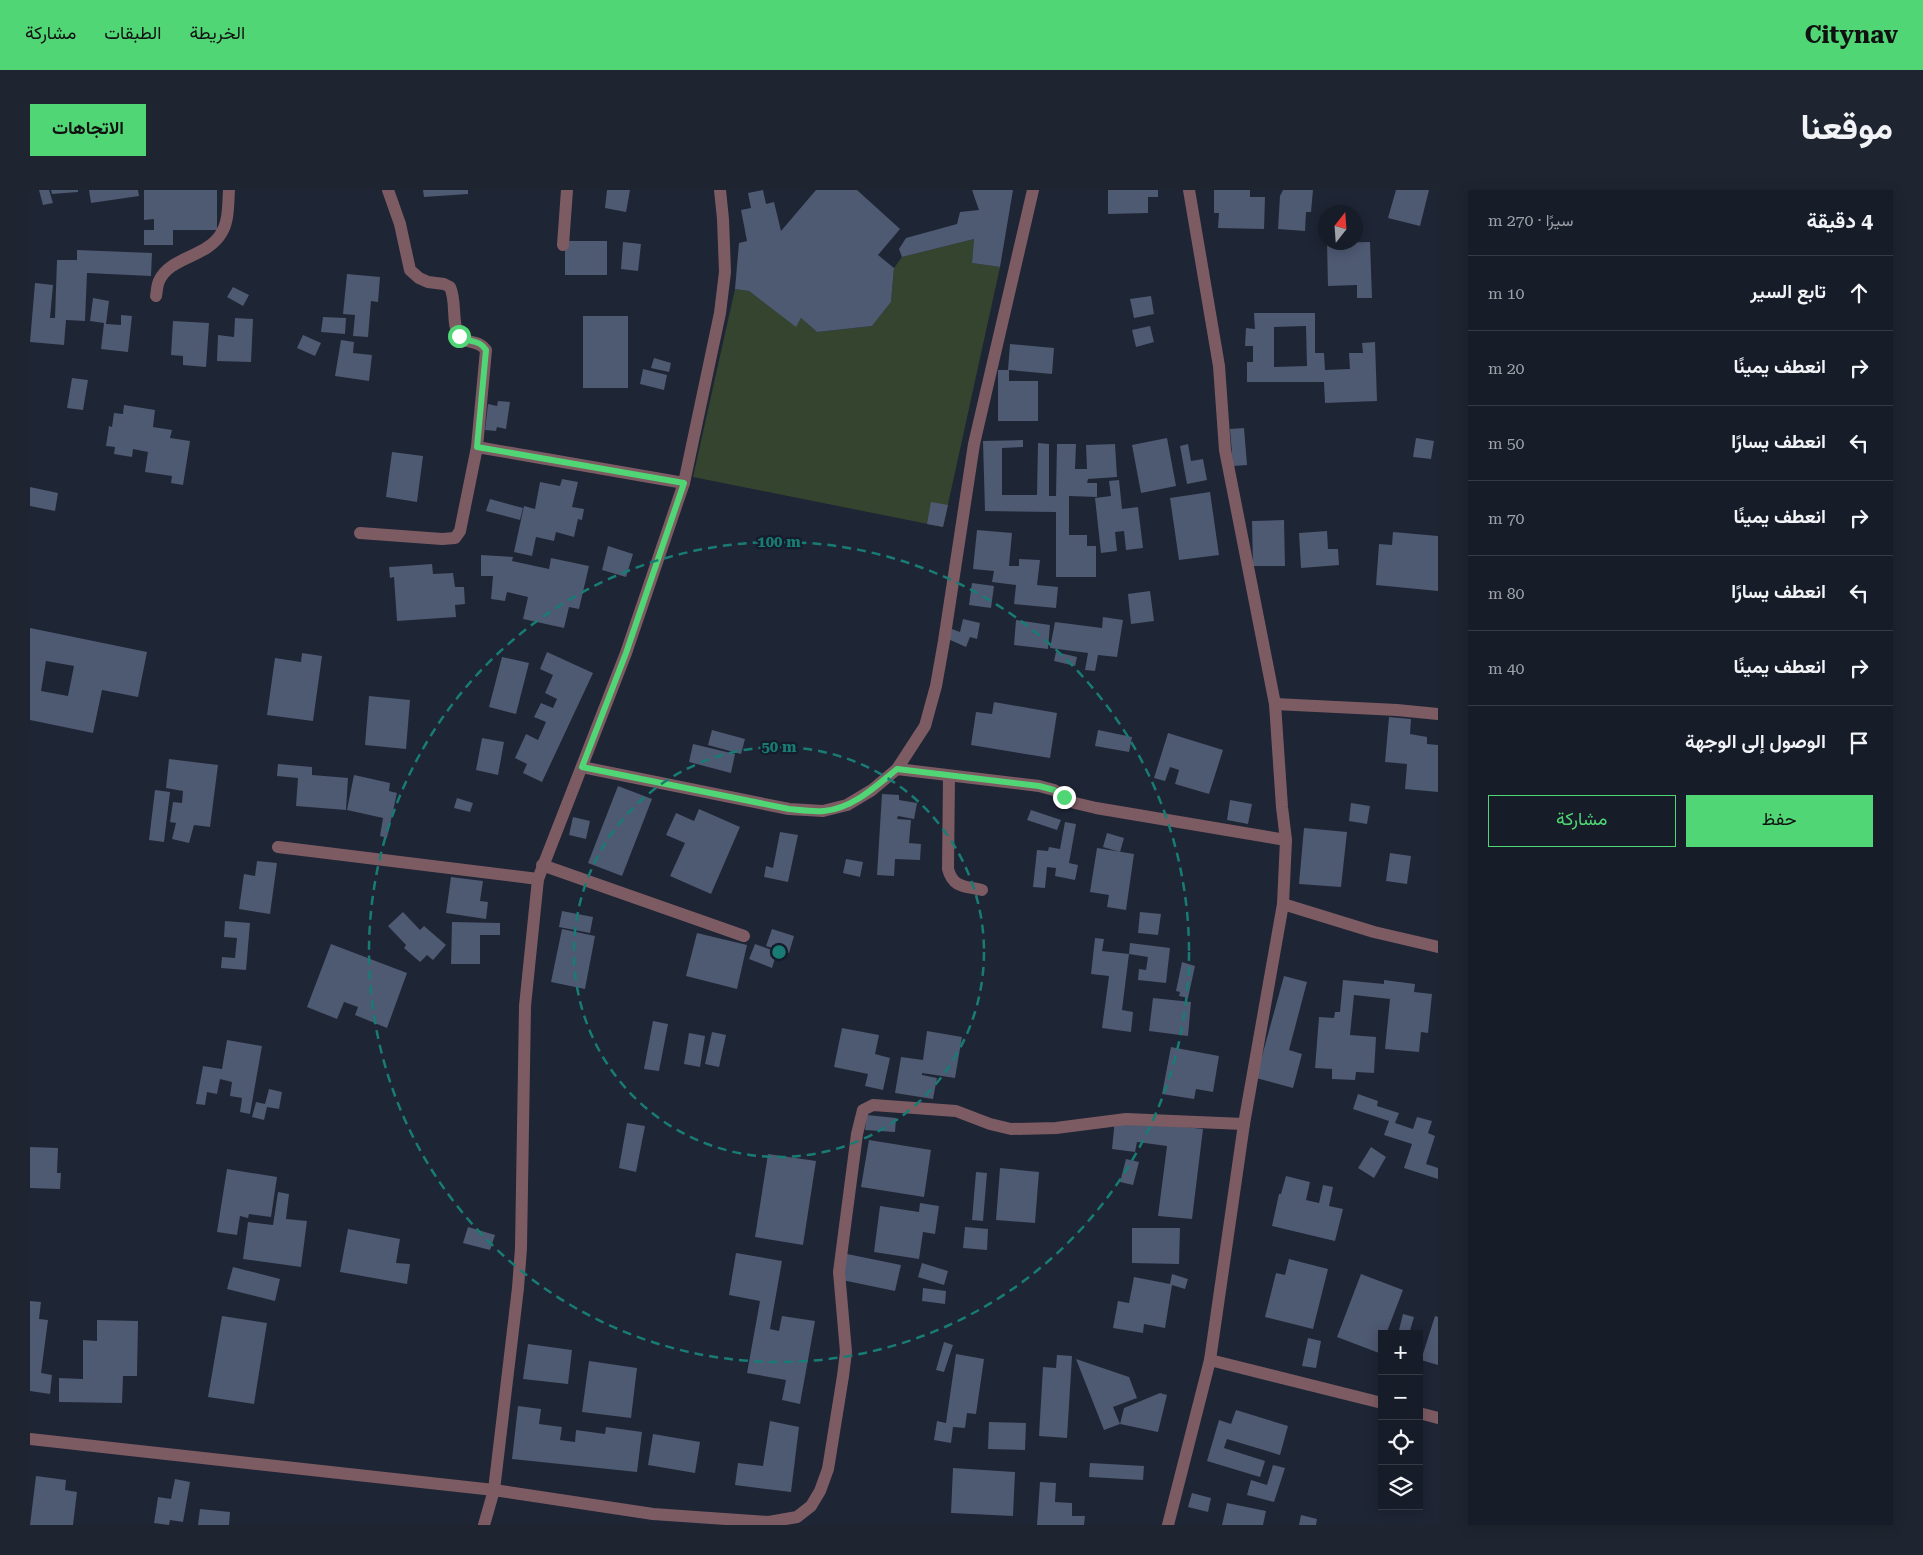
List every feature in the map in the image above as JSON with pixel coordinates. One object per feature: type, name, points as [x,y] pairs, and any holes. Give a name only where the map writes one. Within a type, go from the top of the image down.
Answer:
[{"type":"street","points":[[156,296],[158,282],[170,267],[210,247],[222,232],[226,222],[229,190]]},
{"type":"street","points":[[360,534],[442,540],[455,538],[460,531],[477,447],[486,350],[479,342],[464,340],[459,336],[454,300],[450,287],[444,284],[428,282],[419,278],[410,270],[400,224],[388,190]]},
{"type":"street","points":[[563,245],[567,190]]},
{"type":"street","points":[[484,1525],[494,1490],[518,1288],[521,1248],[524,1006],[538,878],[626,653],[684,483],[720,313],[725,272],[720,190]]},
{"type":"street","points":[[582,767],[789,809],[824,811],[847,805],[872,790],[897,769],[925,726],[936,686],[974,444],[1034,190]]},
{"type":"street","points":[[1168,1525],[1210,1360],[1244,1124],[1283,904],[1286,840],[1275,704],[1225,450],[1219,366],[1189,190]]},
{"type":"street","points":[[477,447],[684,483]]},
{"type":"street","points":[[1275,704],[1438,714]]},
{"type":"street","points":[[897,769],[1039,786],[1054,790],[1076,803],[1096,808],[1286,840]]},
{"type":"street","points":[[949,776],[948,869],[950,879],[958,885],[982,890]]},
{"type":"street","points":[[278,846],[538,878]]},
{"type":"street","points":[[542,865],[744,936]]},
{"type":"street","points":[[1283,904],[1374,932],[1438,947]]},
{"type":"street","points":[[30,1439],[494,1490],[653,1514],[769,1522],[797,1517],[811,1506],[820,1491],[828,1469],[846,1352],[839,1272],[857,1134],[863,1110],[873,1105],[956,1111],[990,1124],[1010,1128],[1056,1128],[1126,1119],[1244,1124]]},
{"type":"street","points":[[1210,1360],[1378,1403]]},
{"type":"street","points":[[1423,1414],[1438,1418]]},
{"type":"green space","points":[[974,239],[972,263],[1000,267],[943,527],[693,477],[735,289],[749,291],[796,326],[801,318],[817,332],[872,326],[891,302],[894,268],[902,257]]},
{"type":"building","points":[[39,190],[49,190],[53,203],[43,205]]},
{"type":"building","points":[[51,190],[78,190],[78,192],[52,194]]},
{"type":"building","points":[[89,190],[138,190],[139,196],[91,203]]},
{"type":"building","points":[[144,190],[217,190],[217,230],[173,230],[173,245],[144,245],[144,230],[154,230],[154,219],[144,220]]},
{"type":"building","points":[[423,190],[468,190],[468,194],[424,197]]},
{"type":"building","points":[[607,190],[630,190],[626,212],[605,208]]},
{"type":"building","points":[[763,190],[766,204],[774,202],[781,231],[816,190],[857,190],[900,229],[878,255],[894,268],[891,302],[872,326],[817,332],[801,318],[796,327],[749,291],[735,289],[739,243],[747,241],[741,210],[751,208],[748,193]]},
{"type":"building","points":[[972,190],[1013,190],[1000,267],[972,263],[974,239],[902,257],[899,249],[906,238],[957,224],[960,212],[979,210]]},
{"type":"building","points":[[1108,190],[1158,190],[1158,197],[1148,197],[1148,213],[1108,214]]},
{"type":"building","points":[[1214,190],[1250,190],[1250,197],[1265,197],[1264,229],[1218,228],[1219,213],[1214,213]]},
{"type":"building","points":[[1283,190],[1313,190],[1311,212],[1306,212],[1305,231],[1278,229],[1280,196]]},
{"type":"building","points":[[1396,190],[1429,190],[1420,226],[1388,218]]},
{"type":"building","points":[[565,241],[607,241],[607,275],[565,275]]},
{"type":"building","points":[[623,242],[641,244],[638,271],[621,269]]},
{"type":"building","points":[[1363,242],[1370,242],[1372,298],[1357,298],[1357,285],[1328,286],[1327,250],[1363,250]]},
{"type":"building","points":[[77,250],[152,253],[151,276],[87,273],[85,321],[66,320],[64,345],[30,342],[35,283],[53,285],[50,318],[55,318],[57,260],[77,260]]},
{"type":"building","points":[[347,274],[380,277],[378,302],[371,301],[368,337],[353,336],[355,315],[343,314]]},
{"type":"building","points":[[233,287],[249,295],[243,306],[227,297]]},
{"type":"building","points":[[1151,296],[1154,314],[1134,318],[1130,299]]},
{"type":"building","points":[[93,298],[109,301],[106,324],[121,325],[121,315],[132,316],[128,352],[101,349],[104,323],[90,321]]},
{"type":"building","points":[[1254,313],[1315,313],[1315,353],[1324,353],[1325,370],[1350,369],[1349,353],[1363,353],[1362,343],[1375,342],[1377,401],[1325,403],[1324,382],[1247,382],[1247,362],[1253,362],[1253,346],[1245,346],[1246,328],[1255,329]],"holes":[[[1306,326],[1307,366],[1274,367],[1274,327]]]},
{"type":"building","points":[[583,316],[628,316],[628,388],[583,388]]},
{"type":"building","points":[[323,317],[346,318],[345,334],[321,332]]},
{"type":"building","points":[[235,318],[253,319],[251,362],[217,361],[218,335],[234,337]]},
{"type":"building","points":[[173,321],[209,323],[206,367],[183,365],[183,356],[171,355]]},
{"type":"building","points":[[1150,326],[1154,342],[1136,347],[1132,330]]},
{"type":"building","points":[[303,335],[321,343],[315,356],[297,348]]},
{"type":"building","points":[[341,340],[354,342],[353,353],[372,355],[369,381],[335,376]]},
{"type":"building","points":[[1010,344],[1054,348],[1052,374],[1009,370],[1009,381],[1038,381],[1038,421],[998,421],[998,370],[1008,370]]},
{"type":"building","points":[[654,358],[671,363],[669,372],[651,368]]},
{"type":"building","points":[[643,369],[667,375],[664,390],[640,384]]},
{"type":"building","points":[[72,378],[88,380],[83,410],[67,408]]},
{"type":"building","points":[[498,401],[510,402],[506,429],[497,427],[496,431],[485,430],[488,404],[497,406]]},
{"type":"building","points":[[124,405],[155,410],[153,427],[172,430],[170,438],[190,441],[183,485],[171,483],[172,476],[145,472],[148,452],[133,449],[132,457],[114,454],[115,447],[106,446],[109,426],[112,427],[114,413],[123,414]]},
{"type":"building","points":[[1244,428],[1247,465],[1233,466],[1230,429]]},
{"type":"building","points":[[1167,438],[1176,486],[1141,493],[1132,445]]},
{"type":"building","points":[[1416,438],[1434,441],[1431,459],[1413,457]]},
{"type":"building","points":[[1023,440],[1023,447],[1002,448],[1002,495],[1037,495],[1038,443],[1049,444],[1049,496],[1056,496],[1057,444],[1076,444],[1075,469],[1087,469],[1086,445],[1115,444],[1117,477],[1088,479],[1087,483],[1097,483],[1097,497],[1069,496],[1069,535],[1087,535],[1087,546],[1096,546],[1096,577],[1056,577],[1056,512],[985,511],[983,441]]},
{"type":"building","points":[[1188,444],[1191,461],[1203,459],[1207,480],[1187,484],[1180,446]]},
{"type":"building","points":[[392,452],[423,456],[417,502],[386,497]]},
{"type":"building","points":[[562,479],[578,482],[572,507],[584,509],[582,520],[578,519],[574,537],[556,532],[554,541],[536,537],[532,556],[514,552],[524,506],[535,509],[540,482],[560,486]]},
{"type":"building","points":[[1119,480],[1122,509],[1138,507],[1143,548],[1126,550],[1124,531],[1115,532],[1117,551],[1101,553],[1095,498],[1111,496],[1109,481]]},
{"type":"building","points":[[30,487],[58,493],[55,511],[30,506]]},
{"type":"building","points":[[1210,492],[1219,555],[1179,560],[1170,498]]},
{"type":"building","points":[[490,499],[523,508],[520,520],[486,511]]},
{"type":"building","points":[[931,502],[948,505],[943,527],[927,524]]},
{"type":"building","points":[[1284,520],[1285,566],[1253,566],[1252,521]]},
{"type":"building","points":[[977,530],[1012,533],[1009,566],[1019,566],[1019,559],[1040,560],[1037,585],[1058,587],[1056,608],[1014,604],[1016,585],[992,582],[994,571],[973,569]]},
{"type":"building","points":[[1327,531],[1328,549],[1338,549],[1339,565],[1301,568],[1299,533]]},
{"type":"building","points":[[1393,532],[1438,536],[1438,591],[1376,585],[1379,544],[1392,545]]},
{"type":"building","points":[[608,546],[633,554],[626,577],[602,570]]},
{"type":"building","points":[[481,555],[513,557],[512,561],[549,569],[551,558],[589,566],[579,609],[569,607],[564,628],[523,619],[528,597],[507,592],[505,601],[491,599],[493,576],[481,576]]},
{"type":"building","points":[[432,564],[433,574],[453,573],[455,587],[464,587],[465,604],[455,605],[456,617],[397,621],[394,577],[390,578],[389,567]]},
{"type":"building","points":[[972,583],[994,586],[991,608],[969,605]]},
{"type":"building","points":[[1150,591],[1154,621],[1131,624],[1128,594]]},
{"type":"building","points":[[1103,617],[1123,620],[1117,657],[1098,655],[1095,671],[1085,670],[1088,653],[1050,648],[1055,622],[1102,628]]},
{"type":"building","points":[[963,619],[980,623],[977,639],[970,637],[966,647],[948,639],[952,629],[960,632]]},
{"type":"building","points":[[1016,620],[1050,625],[1048,649],[1014,645]]},
{"type":"building","points":[[30,628],[147,652],[138,697],[102,690],[93,733],[30,720]],"holes":[[[46,661],[74,666],[68,696],[41,691]]]},
{"type":"building","points":[[547,652],[593,673],[542,782],[523,773],[527,764],[515,758],[526,734],[538,740],[546,722],[534,717],[541,703],[553,708],[557,699],[545,693],[553,675],[540,669]]},
{"type":"building","points":[[1056,652],[1077,657],[1075,666],[1054,661]]},
{"type":"building","points":[[302,653],[322,656],[313,721],[267,715],[275,658],[301,662]]},
{"type":"building","points":[[502,657],[529,663],[516,714],[489,707]]},
{"type":"building","points":[[369,696],[410,700],[406,749],[365,745]]},
{"type":"building","points":[[994,702],[1057,713],[1050,758],[971,745],[976,712],[992,714]]},
{"type":"building","points":[[1389,717],[1411,719],[1410,734],[1427,737],[1427,744],[1438,745],[1438,792],[1405,789],[1407,764],[1385,762]]},
{"type":"building","points":[[712,730],[745,739],[741,754],[708,745]]},
{"type":"building","points":[[1098,730],[1132,737],[1129,752],[1095,746]]},
{"type":"building","points":[[1168,733],[1223,750],[1209,794],[1175,784],[1179,770],[1170,767],[1165,781],[1154,778]]},
{"type":"building","points":[[482,738],[504,742],[498,775],[476,770]]},
{"type":"building","points":[[693,744],[735,754],[731,773],[689,762]]},
{"type":"building","points":[[169,759],[218,765],[210,827],[194,825],[189,843],[172,839],[176,823],[170,822],[173,802],[182,803],[183,791],[166,788]]},
{"type":"building","points":[[278,764],[312,767],[312,775],[348,778],[346,810],[296,806],[298,778],[277,776]]},
{"type":"building","points":[[354,775],[390,783],[389,791],[397,793],[387,838],[380,836],[383,818],[347,810]]},
{"type":"building","points":[[618,786],[652,799],[622,876],[588,863]]},
{"type":"building","points":[[155,790],[170,792],[164,842],[149,840]]},
{"type":"building","points":[[882,794],[899,795],[899,800],[917,803],[914,819],[898,816],[897,819],[911,820],[909,843],[921,844],[920,860],[895,859],[894,876],[877,875]]},
{"type":"building","points":[[457,798],[473,803],[470,812],[454,808]]},
{"type":"building","points":[[1230,800],[1252,804],[1248,824],[1227,820]]},
{"type":"building","points":[[1351,803],[1370,806],[1367,824],[1349,821]]},
{"type":"building","points":[[699,809],[740,827],[711,894],[670,876],[685,843],[666,835],[676,813],[694,821]]},
{"type":"building","points":[[1031,810],[1061,820],[1057,830],[1027,820]]},
{"type":"building","points":[[573,817],[590,821],[586,839],[569,835]]},
{"type":"building","points":[[1065,822],[1076,824],[1069,863],[1078,865],[1075,880],[1055,876],[1056,868],[1047,867],[1045,888],[1033,887],[1037,850],[1048,851],[1049,847],[1060,849]]},
{"type":"building","points":[[1304,828],[1347,832],[1341,887],[1299,884]]},
{"type":"building","points":[[780,832],[798,835],[788,882],[764,877],[766,866],[773,868]]},
{"type":"building","points":[[1107,833],[1124,838],[1120,852],[1103,847]]},
{"type":"building","points":[[1097,848],[1134,854],[1126,910],[1107,907],[1109,895],[1090,892]]},
{"type":"building","points":[[1390,853],[1411,856],[1407,884],[1386,881]]},
{"type":"building","points":[[846,859],[863,862],[860,877],[843,873]]},
{"type":"building","points":[[257,861],[277,863],[270,914],[239,909],[244,874],[255,876]]},
{"type":"building","points":[[451,877],[483,881],[480,901],[488,902],[486,919],[446,913]]},
{"type":"building","points":[[562,911],[593,917],[590,933],[559,927]]},
{"type":"building","points":[[403,912],[420,930],[424,926],[446,945],[433,960],[427,955],[420,962],[404,948],[406,945],[388,926]]},
{"type":"building","points":[[1140,912],[1161,914],[1158,935],[1138,933]]},
{"type":"building","points":[[225,921],[250,923],[246,970],[221,968],[222,957],[235,958],[237,938],[224,937]]},
{"type":"building","points":[[452,922],[500,923],[500,935],[480,935],[480,964],[451,964]]},
{"type":"building","points":[[562,929],[595,936],[585,989],[551,982]]},
{"type":"building","points":[[772,929],[794,936],[789,953],[766,946]]},
{"type":"building","points":[[697,933],[747,945],[737,989],[686,976]]},
{"type":"building","points":[[1095,938],[1104,939],[1102,951],[1129,954],[1122,1010],[1133,1012],[1131,1032],[1102,1028],[1109,976],[1091,974]]},
{"type":"building","points":[[1130,943],[1170,948],[1166,983],[1138,980],[1139,969],[1146,970],[1148,957],[1129,954]]},
{"type":"building","points":[[331,944],[407,973],[387,1028],[355,1015],[358,1007],[344,1002],[337,1019],[307,1007]]},
{"type":"building","points":[[755,944],[777,952],[772,968],[749,959]]},
{"type":"building","points":[[1182,962],[1195,966],[1188,998],[1179,996],[1180,992],[1176,991]]},
{"type":"building","points":[[1284,976],[1307,982],[1289,1050],[1302,1054],[1293,1088],[1256,1078]]},
{"type":"building","points":[[1343,980],[1384,984],[1384,980],[1415,984],[1414,992],[1432,994],[1428,1033],[1421,1032],[1419,1052],[1385,1049],[1390,999],[1354,995],[1350,1035],[1376,1037],[1374,1073],[1356,1072],[1355,1080],[1332,1079],[1332,1069],[1315,1068],[1319,1017],[1334,1018],[1335,1012],[1340,1012]]},
{"type":"building","points":[[1153,998],[1191,1002],[1188,1036],[1149,1031]]},
{"type":"building","points":[[653,1021],[668,1024],[659,1071],[644,1069]]},
{"type":"building","points":[[842,1028],[879,1035],[875,1054],[890,1058],[883,1090],[865,1086],[868,1074],[834,1067]]},
{"type":"building","points":[[927,1031],[962,1037],[955,1078],[922,1073],[922,1075],[937,1078],[933,1099],[895,1093],[901,1057],[923,1060]]},
{"type":"building","points":[[712,1032],[726,1035],[719,1067],[705,1064]]},
{"type":"building","points":[[689,1033],[705,1036],[700,1067],[684,1064]]},
{"type":"building","points":[[227,1040],[262,1046],[250,1114],[240,1112],[242,1098],[230,1096],[232,1082],[220,1079],[217,1094],[207,1092],[205,1105],[196,1104],[203,1066],[222,1069]]},
{"type":"building","points":[[1171,1047],[1219,1056],[1213,1092],[1196,1089],[1194,1099],[1162,1094]]},
{"type":"building","points":[[269,1089],[282,1092],[279,1109],[267,1107],[264,1120],[252,1117],[256,1102],[265,1104]]},
{"type":"building","points":[[1358,1094],[1378,1101],[1377,1106],[1399,1113],[1395,1123],[1413,1129],[1417,1117],[1432,1121],[1428,1133],[1435,1136],[1426,1164],[1438,1168],[1438,1179],[1404,1168],[1412,1144],[1384,1135],[1389,1121],[1353,1109]]},
{"type":"building","points":[[867,1115],[896,1118],[895,1132],[865,1130]]},
{"type":"building","points":[[1115,1119],[1203,1129],[1192,1219],[1158,1216],[1167,1146],[1137,1142],[1135,1152],[1112,1149]]},
{"type":"building","points":[[627,1123],[645,1126],[636,1172],[619,1168]]},
{"type":"building","points":[[869,1140],[931,1150],[924,1197],[861,1187]]},
{"type":"building","points":[[30,1147],[58,1148],[57,1173],[61,1173],[60,1189],[30,1188]]},
{"type":"building","points":[[1371,1147],[1386,1157],[1374,1178],[1358,1168]]},
{"type":"building","points":[[768,1154],[816,1161],[803,1245],[755,1237]]},
{"type":"building","points":[[1126,1159],[1139,1162],[1133,1185],[1120,1182]]},
{"type":"building","points":[[1000,1168],[1039,1172],[1035,1223],[996,1220]]},
{"type":"building","points":[[227,1169],[277,1177],[271,1217],[249,1214],[248,1218],[240,1216],[237,1235],[217,1232]]},
{"type":"building","points":[[976,1172],[987,1173],[983,1221],[972,1220]]},
{"type":"building","points":[[1286,1176],[1310,1182],[1306,1200],[1319,1203],[1323,1185],[1333,1187],[1329,1206],[1343,1209],[1335,1241],[1272,1226],[1279,1194],[1281,1194]]},
{"type":"building","points":[[278,1192],[289,1194],[286,1219],[307,1221],[301,1267],[243,1259],[248,1222],[273,1225]]},
{"type":"building","points":[[920,1203],[939,1206],[935,1234],[923,1232],[919,1259],[874,1252],[880,1206],[919,1212]]},
{"type":"building","points":[[468,1227],[495,1235],[490,1250],[463,1243]]},
{"type":"building","points":[[965,1227],[988,1229],[987,1250],[963,1248]]},
{"type":"building","points":[[1132,1228],[1180,1228],[1179,1264],[1132,1263]]},
{"type":"building","points":[[348,1229],[400,1239],[396,1263],[410,1264],[407,1284],[340,1272]]},
{"type":"building","points":[[736,1253],[782,1261],[770,1329],[779,1331],[782,1316],[815,1321],[800,1404],[782,1400],[786,1380],[747,1373],[760,1301],[729,1295]]},
{"type":"building","points":[[847,1254],[901,1265],[895,1291],[842,1280]]},
{"type":"building","points":[[1289,1259],[1328,1269],[1313,1329],[1265,1317],[1276,1273],[1285,1275]]},
{"type":"building","points":[[922,1263],[948,1271],[944,1285],[918,1277]]},
{"type":"building","points":[[233,1267],[280,1279],[275,1301],[227,1289]]},
{"type":"building","points":[[1172,1274],[1188,1279],[1185,1289],[1172,1285],[1165,1328],[1144,1324],[1143,1333],[1113,1328],[1118,1301],[1129,1303],[1134,1277],[1170,1284]]},
{"type":"building","points":[[1361,1274],[1403,1290],[1388,1330],[1378,1330],[1378,1353],[1337,1337]]},
{"type":"building","points":[[923,1288],[946,1291],[945,1304],[922,1301]]},
{"type":"building","points":[[30,1301],[41,1302],[39,1319],[48,1320],[41,1373],[52,1375],[50,1394],[30,1391]]},
{"type":"building","points":[[1403,1314],[1414,1317],[1410,1330],[1399,1330]]},
{"type":"building","points":[[222,1316],[267,1323],[254,1404],[208,1397]]},
{"type":"building","points":[[1435,1316],[1438,1317],[1438,1365],[1423,1361],[1423,1354]]},
{"type":"building","points":[[97,1320],[138,1321],[137,1376],[123,1376],[122,1403],[59,1402],[59,1378],[83,1379],[83,1340],[97,1341]]},
{"type":"building","points":[[1308,1338],[1321,1341],[1316,1368],[1302,1366]]},
{"type":"building","points":[[944,1342],[953,1345],[944,1372],[936,1370]]},
{"type":"building","points":[[528,1344],[572,1350],[568,1384],[523,1379]]},
{"type":"building","points":[[956,1354],[984,1359],[976,1414],[967,1413],[965,1428],[953,1427],[951,1443],[934,1440],[937,1421],[946,1423]]},
{"type":"building","points":[[1057,1355],[1072,1356],[1067,1438],[1039,1436],[1043,1367],[1056,1368]]},
{"type":"building","points":[[1076,1359],[1129,1377],[1137,1398],[1113,1407],[1120,1424],[1104,1430]]},
{"type":"building","points":[[589,1361],[637,1368],[631,1418],[582,1412]]},
{"type":"building","points":[[1160,1393],[1167,1395],[1158,1432],[1120,1424],[1124,1408]]},
{"type":"building","points":[[518,1406],[541,1409],[539,1424],[562,1427],[560,1440],[575,1442],[576,1430],[605,1434],[606,1427],[642,1432],[637,1472],[512,1459]]},
{"type":"building","points":[[1236,1410],[1288,1426],[1280,1455],[1227,1439],[1224,1448],[1265,1461],[1260,1477],[1207,1461],[1219,1420],[1231,1424]]},
{"type":"building","points":[[770,1421],[799,1427],[791,1492],[735,1485],[738,1463],[763,1466]]},
{"type":"building","points":[[989,1422],[1026,1423],[1025,1450],[988,1449]]},
{"type":"building","points":[[653,1434],[700,1442],[695,1473],[648,1465]]},
{"type":"building","points":[[1090,1463],[1144,1466],[1143,1480],[1089,1477]]},
{"type":"building","points":[[1273,1465],[1285,1468],[1274,1502],[1247,1495],[1251,1480],[1267,1485]]},
{"type":"building","points":[[953,1468],[1015,1472],[1013,1516],[951,1513]]},
{"type":"building","points":[[36,1476],[66,1480],[65,1490],[77,1492],[73,1525],[30,1525]]},
{"type":"building","points":[[175,1479],[190,1482],[183,1522],[170,1520],[169,1525],[154,1523],[158,1497],[171,1499]]},
{"type":"building","points":[[1040,1482],[1056,1483],[1055,1502],[1072,1503],[1072,1516],[1085,1516],[1084,1525],[1037,1525]]},
{"type":"building","points":[[1192,1493],[1211,1498],[1208,1512],[1188,1507]]},
{"type":"building","points":[[1227,1503],[1266,1511],[1263,1525],[1222,1525]]},
{"type":"building","points":[[200,1509],[230,1512],[229,1525],[198,1525]]},
{"type":"building","points":[[1301,1515],[1317,1519],[1316,1525],[1299,1525]]},
{"type":"route","points":[[459,336],[464,340],[479,342],[486,350],[477,447],[684,483],[626,653],[582,767],[789,809],[824,811],[847,805],[872,790],[897,769],[1039,786],[1054,790],[1064,797]]}]
